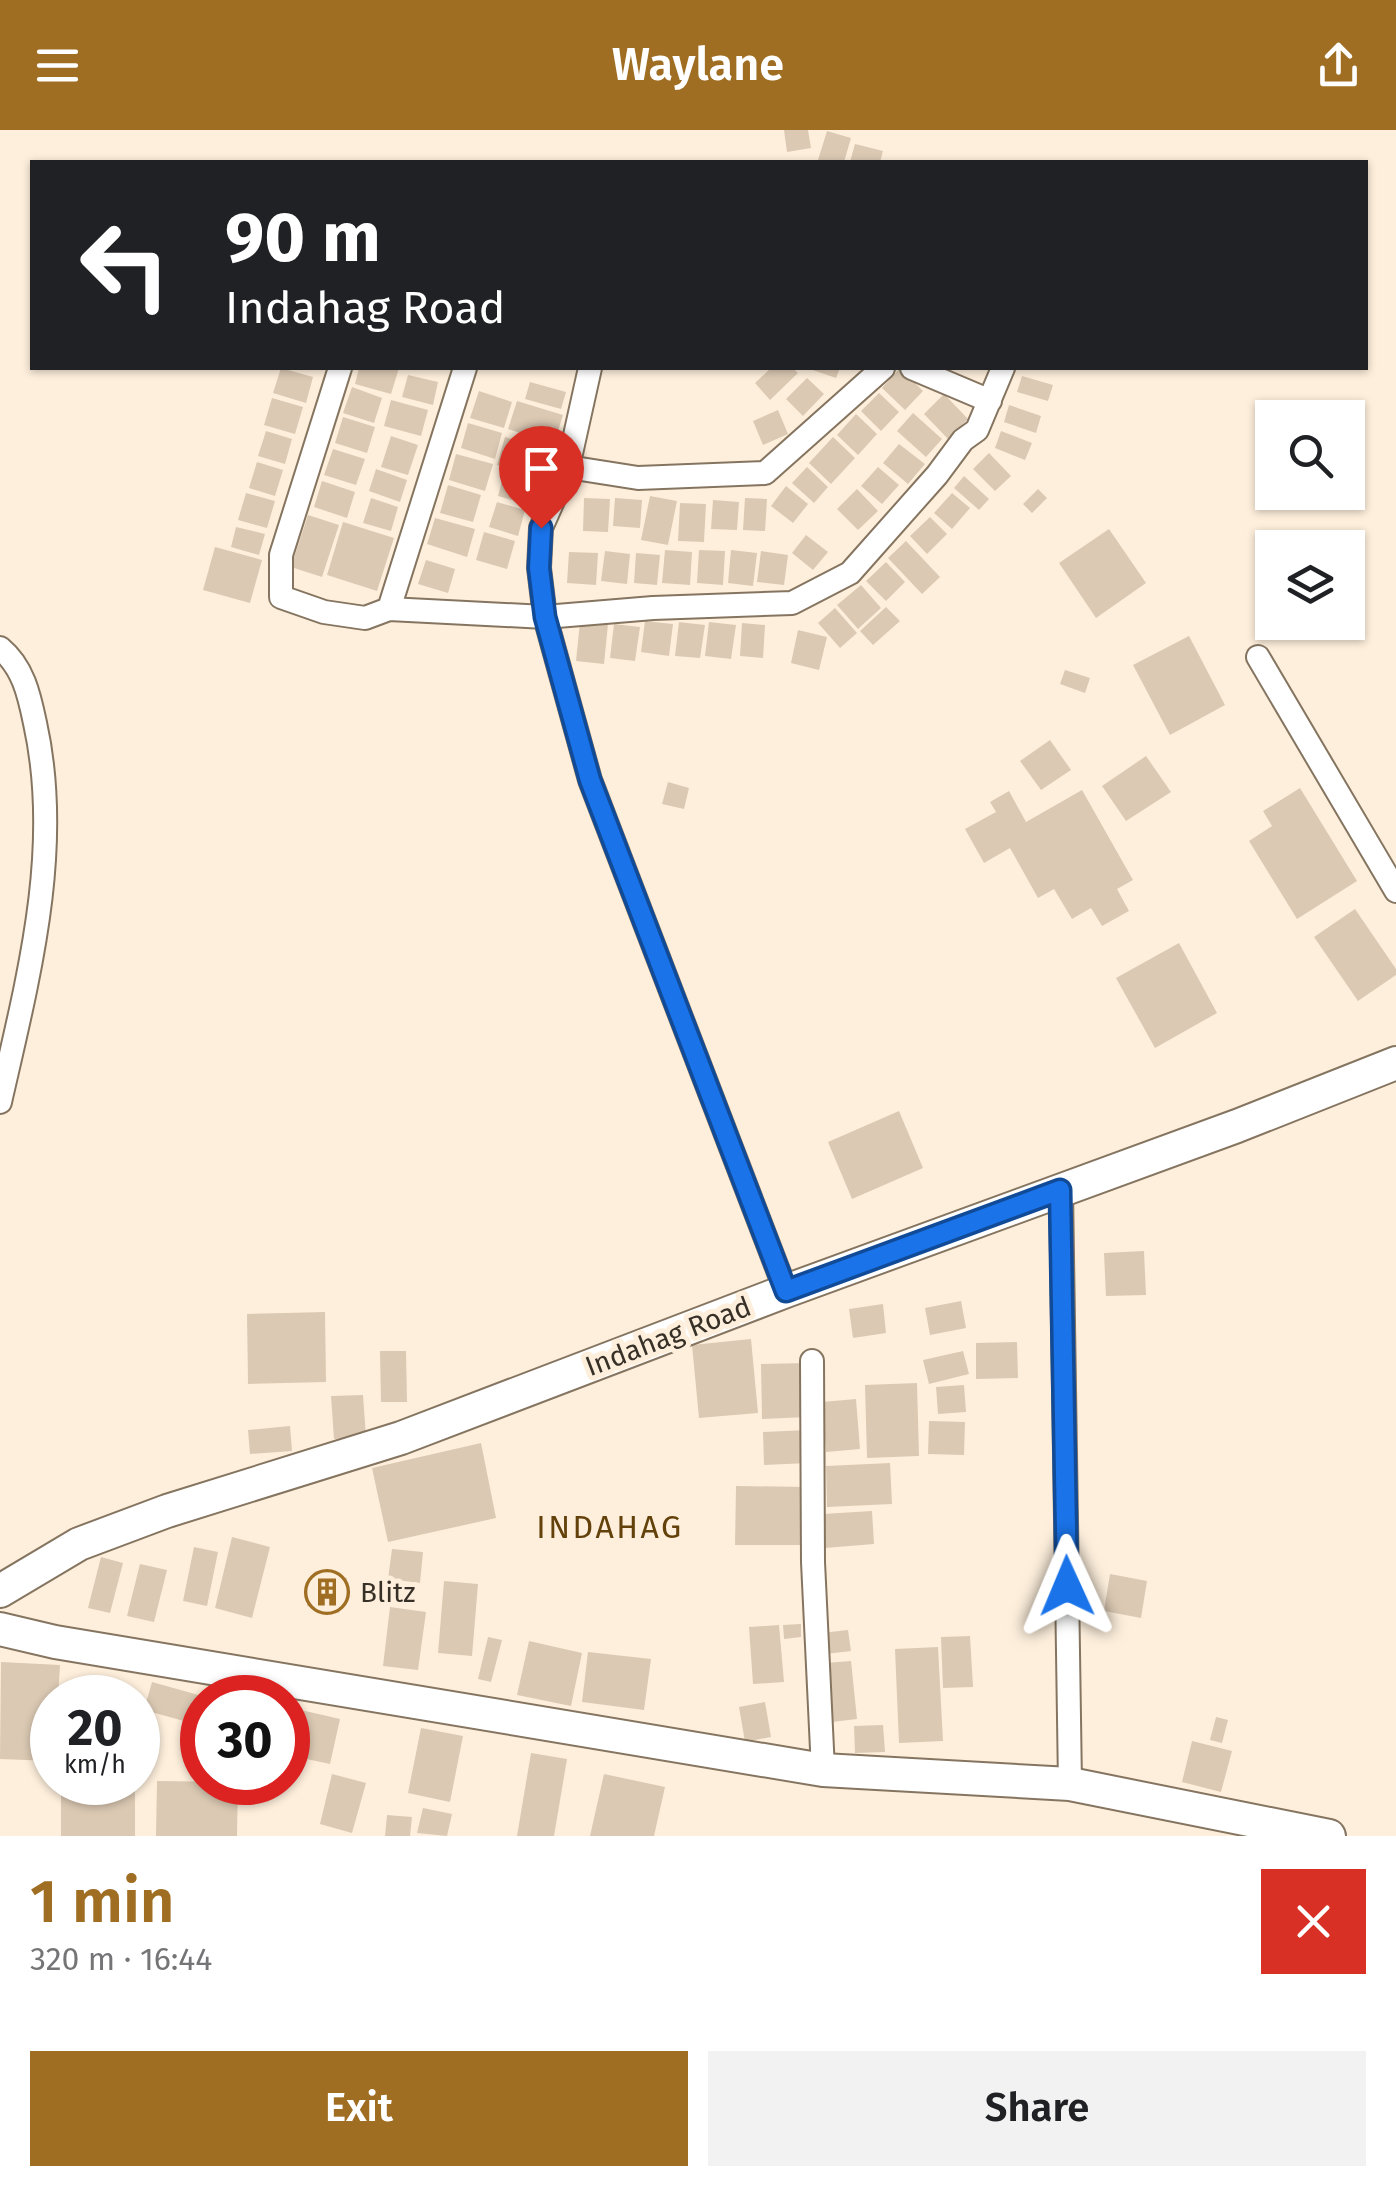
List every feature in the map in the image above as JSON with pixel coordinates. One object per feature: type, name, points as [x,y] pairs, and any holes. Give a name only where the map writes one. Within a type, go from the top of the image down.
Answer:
[{"type":"main road","name":"Indahag Road","points":[[0,1590],[97,1538],[167,1511],[401,1438],[1396,1063]]},
{"type":"main road","points":[[0,1629],[56,1642],[822,1770],[1070,1784],[1329,1836]]},
{"type":"street","points":[[339,370],[280,555],[281,598],[324,612],[365,618],[390,610],[545,617],[653,608],[792,604],[842,579],[937,475],[963,440],[977,430],[1002,370]]},
{"type":"street","points":[[390,610],[464,370]]},
{"type":"street","points":[[590,370],[568,468],[541,528],[539,568],[545,617],[590,780],[786,1291]]},
{"type":"street","points":[[568,468],[638,478],[764,474],[880,370]]},
{"type":"street","points":[[917,370],[990,401]]},
{"type":"street","points":[[0,648],[18,668],[28,692],[42,756],[46,836],[23,1000],[0,1102]]},
{"type":"street","points":[[1258,657],[1396,891]]},
{"type":"street","points":[[1060,1190],[1070,1784]]},
{"type":"street","points":[[812,1361],[812,1562],[822,1770]]},
{"type":"building","points":[[784,130],[808,130],[811,148],[787,152]]},
{"type":"building","points":[[827,131],[851,138],[845,160],[818,160]]},
{"type":"building","points":[[855,144],[883,151],[881,160],[851,160]]},
{"type":"building","points":[[280,370],[313,377],[306,403],[273,393]]},
{"type":"building","points":[[358,370],[398,370],[391,394],[355,384]]},
{"type":"building","points":[[769,370],[798,373],[770,400],[755,383]]},
{"type":"building","points":[[813,370],[839,370],[836,378]]},
{"type":"building","points":[[902,370],[923,391],[905,410],[882,388]]},
{"type":"building","points":[[408,375],[438,382],[433,405],[402,397]]},
{"type":"building","points":[[1022,376],[1053,385],[1048,401],[1017,392]]},
{"type":"building","points":[[807,378],[824,394],[803,416],[786,399]]},
{"type":"building","points":[[530,382],[566,392],[561,409],[525,399]]},
{"type":"building","points":[[352,387],[382,398],[374,423],[343,413]]},
{"type":"building","points":[[479,391],[512,402],[504,428],[470,418]]},
{"type":"building","points":[[879,393],[899,412],[881,431],[861,411]]},
{"type":"building","points":[[944,394],[968,419],[948,439],[924,414]]},
{"type":"building","points":[[272,398],[303,407],[295,434],[264,425]]},
{"type":"building","points":[[391,400],[428,410],[421,436],[384,426]]},
{"type":"building","points":[[517,401],[563,415],[554,444],[508,429]]},
{"type":"building","points":[[1009,405],[1041,416],[1036,433],[1004,422]]},
{"type":"building","points":[[778,410],[788,434],[763,445],[753,421]]},
{"type":"building","points":[[913,413],[942,439],[926,457],[897,431]]},
{"type":"building","points":[[856,414],[877,434],[858,455],[837,435]]},
{"type":"building","points":[[343,417],[375,427],[367,453],[335,443]]},
{"type":"building","points":[[468,423],[502,433],[495,459],[461,448]]},
{"type":"building","points":[[266,431],[292,439],[285,464],[258,456]]},
{"type":"building","points":[[1001,431],[1032,443],[1025,460],[995,448]]},
{"type":"building","points":[[391,436],[418,445],[408,475],[381,467]]},
{"type":"building","points":[[505,437],[546,449],[538,478],[497,465]]},
{"type":"building","points":[[833,437],[855,458],[831,484],[809,463]]},
{"type":"building","points":[[899,444],[925,464],[908,484],[883,463]]},
{"type":"building","points":[[333,449],[365,459],[356,485],[324,475]]},
{"type":"building","points":[[989,453],[1011,476],[995,491],[973,469]]},
{"type":"building","points":[[456,454],[493,464],[485,491],[449,480]]},
{"type":"building","points":[[257,462],[283,470],[275,496],[249,488]]},
{"type":"building","points":[[807,467],[828,487],[814,503],[792,483]]},
{"type":"building","points":[[878,467],[899,485],[882,504],[861,486]]},
{"type":"building","points":[[376,469],[407,480],[400,502],[369,491]]},
{"type":"building","points":[[504,473],[535,481],[529,505],[498,496]]},
{"type":"building","points":[[964,476],[989,499],[979,510],[954,488]]},
{"type":"building","points":[[322,481],[355,492],[347,518],[314,507]]},
{"type":"building","points":[[448,485],[481,495],[473,522],[440,513]]},
{"type":"building","points":[[786,486],[808,504],[793,523],[771,506]]},
{"type":"building","points":[[857,489],[878,511],[858,530],[837,509]]},
{"type":"building","points":[[1038,489],[1047,498],[1032,513],[1023,504]]},
{"type":"building","points":[[246,493],[275,501],[267,528],[238,520]]},
{"type":"building","points":[[952,493],[970,508],[952,529],[934,513]]},
{"type":"building","points":[[650,496],[677,501],[668,545],[641,540]]},
{"type":"building","points":[[371,498],[398,507],[391,531],[363,523]]},
{"type":"building","points":[[584,498],[610,499],[608,532],[583,531]]},
{"type":"building","points":[[615,498],[642,500],[640,528],[613,526]]},
{"type":"building","points":[[745,498],[767,499],[765,531],[743,530]]},
{"type":"building","points":[[713,500],[739,502],[737,530],[711,529]]},
{"type":"building","points":[[497,502],[525,510],[518,536],[489,527]]},
{"type":"building","points":[[680,503],[706,504],[704,542],[678,541]]},
{"type":"building","points":[[308,515],[339,525],[322,577],[291,567]]},
{"type":"building","points":[[930,517],[947,534],[927,554],[910,536]]},
{"type":"building","points":[[435,518],[475,529],[467,557],[427,544]]},
{"type":"building","points":[[343,522],[394,538],[377,591],[327,575]]},
{"type":"building","points":[[236,527],[265,534],[259,555],[231,547]]},
{"type":"building","points":[[1109,529],[1146,583],[1096,618],[1059,563]]},
{"type":"building","points":[[484,532],[515,541],[507,569],[476,560]]},
{"type":"building","points":[[806,535],[828,552],[813,570],[792,553]]},
{"type":"building","points":[[906,541],[940,577],[922,594],[888,558]]},
{"type":"building","points":[[215,547],[262,560],[250,603],[203,590]]},
{"type":"building","points":[[665,550],[692,552],[690,585],[662,583]]},
{"type":"building","points":[[699,550],[725,551],[723,585],[697,583]]},
{"type":"building","points":[[731,550],[757,553],[753,586],[728,583]]},
{"type":"building","points":[[605,551],[630,554],[627,584],[601,581]]},
{"type":"building","points":[[761,551],[788,555],[784,585],[757,582]]},
{"type":"building","points":[[569,552],[598,553],[596,585],[567,583]]},
{"type":"building","points":[[636,553],[660,555],[657,585],[634,583]]},
{"type":"building","points":[[426,560],[455,569],[448,593],[418,584]]},
{"type":"building","points":[[886,562],[905,582],[886,601],[866,581]]},
{"type":"building","points":[[861,585],[881,608],[858,629],[837,605]]},
{"type":"building","points":[[886,607],[900,621],[873,645],[860,631]]},
{"type":"building","points":[[835,608],[857,633],[840,648],[818,623]]},
{"type":"building","points":[[645,621],[673,624],[669,656],[641,652]]},
{"type":"building","points":[[580,622],[608,624],[604,664],[576,661]]},
{"type":"building","points":[[679,622],[705,625],[700,658],[675,656]]},
{"type":"building","points":[[709,622],[736,625],[731,659],[705,656]]},
{"type":"building","points":[[742,623],[765,625],[763,658],[740,656]]},
{"type":"building","points":[[614,624],[640,627],[635,661],[610,658]]},
{"type":"building","points":[[798,630],[827,637],[819,670],[791,663]]},
{"type":"building","points":[[1189,636],[1225,705],[1170,735],[1133,665]]},
{"type":"building","points":[[1065,670],[1090,678],[1085,693],[1060,684]]},
{"type":"building","points":[[1050,740],[1071,770],[1041,790],[1020,761]]},
{"type":"building","points":[[1146,756],[1171,792],[1126,821],[1102,786]]},
{"type":"building","points":[[668,782],[689,788],[684,809],[662,804]]},
{"type":"building","points":[[1300,788],[1357,881],[1297,919],[1249,841],[1272,826],[1263,811]]},
{"type":"building","points":[[1082,790],[1133,880],[1117,889],[1129,911],[1102,926],[1091,908],[1072,919],[1054,889],[1038,898],[1010,848],[984,863],[965,829],[996,812],[990,802],[1009,791],[1026,822]]},
{"type":"building","points":[[1355,909],[1396,969],[1396,975],[1358,1001],[1314,937]]},
{"type":"building","points":[[1179,943],[1217,1013],[1155,1048],[1116,978]]},
{"type":"building","points":[[899,1111],[923,1168],[852,1199],[828,1142]]},
{"type":"building","points":[[1144,1251],[1146,1295],[1106,1296],[1104,1253]]},
{"type":"building","points":[[961,1301],[966,1328],[930,1335],[925,1308]]},
{"type":"building","points":[[883,1304],[886,1333],[853,1338],[849,1309]]},
{"type":"building","points":[[325,1312],[326,1382],[248,1384],[247,1314]]},
{"type":"building","points":[[751,1339],[758,1413],[699,1418],[692,1345]]},
{"type":"building","points":[[1017,1342],[1018,1378],[976,1379],[976,1343]]},
{"type":"building","points":[[380,1351],[406,1351],[407,1402],[381,1402]]},
{"type":"building","points":[[963,1351],[969,1374],[929,1384],[923,1360]]},
{"type":"building","points":[[807,1363],[808,1417],[762,1419],[761,1364]]},
{"type":"building","points":[[917,1383],[919,1456],[867,1458],[865,1385]]},
{"type":"building","points":[[964,1385],[966,1412],[938,1414],[936,1387]]},
{"type":"building","points":[[363,1395],[366,1437],[334,1439],[331,1396]]},
{"type":"building","points":[[856,1399],[860,1449],[826,1452],[822,1402]]},
{"type":"building","points":[[929,1421],[965,1422],[964,1455],[928,1454]]},
{"type":"building","points":[[290,1426],[292,1451],[250,1454],[248,1430]]},
{"type":"building","points":[[808,1430],[809,1463],[764,1465],[763,1432]]},
{"type":"building","points":[[481,1443],[496,1518],[388,1542],[372,1468]]},
{"type":"building","points":[[890,1463],[892,1504],[827,1507],[826,1466]]},
{"type":"building","points":[[736,1486],[808,1487],[807,1545],[735,1545]]},
{"type":"building","points":[[872,1511],[874,1544],[825,1548],[823,1514]]},
{"type":"building","points":[[232,1537],[270,1547],[252,1618],[215,1608]]},
{"type":"building","points":[[194,1547],[218,1552],[207,1606],[183,1601]]},
{"type":"building","points":[[392,1549],[423,1552],[420,1583],[388,1579]]},
{"type":"building","points":[[101,1557],[123,1563],[110,1613],[88,1608]]},
{"type":"building","points":[[140,1564],[167,1570],[154,1622],[127,1616]]},
{"type":"building","name":"Blitz","points":[[315,1571],[347,1578],[339,1613],[307,1606]]},
{"type":"building","points":[[1110,1574],[1147,1581],[1141,1618],[1104,1611]]},
{"type":"building","points":[[444,1581],[478,1584],[472,1656],[438,1653]]},
{"type":"building","points":[[390,1607],[426,1612],[418,1670],[383,1666]]},
{"type":"building","points":[[801,1624],[801,1637],[784,1639],[783,1625]]},
{"type":"building","points":[[779,1625],[784,1682],[753,1684],[749,1627]]},
{"type":"building","points":[[848,1630],[851,1651],[825,1654],[822,1633]]},
{"type":"building","points":[[970,1636],[973,1687],[943,1688],[941,1637]]},
{"type":"building","points":[[488,1637],[502,1640],[491,1682],[478,1679]]},
{"type":"building","points":[[529,1641],[582,1653],[571,1706],[517,1695]]},
{"type":"building","points":[[938,1647],[943,1741],[899,1743],[895,1649]]},
{"type":"building","points":[[588,1652],[651,1659],[644,1710],[582,1702]]},
{"type":"building","points":[[851,1661],[857,1719],[832,1722],[825,1663]]},
{"type":"building","points":[[1,1662],[60,1665],[59,1675],[30,1675],[30,1760],[0,1759]]},
{"type":"building","points":[[160,1684],[180,1690],[180,1720],[160,1714]]},
{"type":"building","points":[[765,1702],[771,1737],[745,1742],[739,1707]]},
{"type":"building","points":[[310,1712],[340,1719],[330,1764],[310,1760]]},
{"type":"building","points":[[1216,1717],[1228,1720],[1222,1743],[1210,1740]]},
{"type":"building","points":[[883,1725],[885,1752],[855,1753],[854,1726]]},
{"type":"building","points":[[421,1728],[463,1736],[450,1802],[408,1793]]},
{"type":"building","points":[[1192,1741],[1232,1751],[1221,1792],[1182,1782]]},
{"type":"building","points":[[531,1753],[567,1759],[554,1836],[517,1836]]},
{"type":"building","points":[[332,1774],[366,1783],[352,1833],[320,1824]]},
{"type":"building","points":[[604,1774],[665,1787],[654,1836],[590,1836]]},
{"type":"building","points":[[160,1781],[180,1781],[180,1805],[238,1805],[237,1836],[156,1836]]},
{"type":"building","points":[[61,1805],[135,1805],[135,1836],[61,1836]]},
{"type":"building","points":[[423,1808],[452,1814],[447,1836],[417,1833]]},
{"type":"building","points":[[387,1815],[412,1817],[410,1836],[385,1836]]},
{"type":"place","name":"Blitz","points":[[327,1592]]},
{"type":"district","name":"INDAHAG","points":[[610,1527]]},
{"type":"route","points":[[541,528],[539,568],[545,617],[590,780],[786,1291],[1060,1190],[1067,1586]]}]
